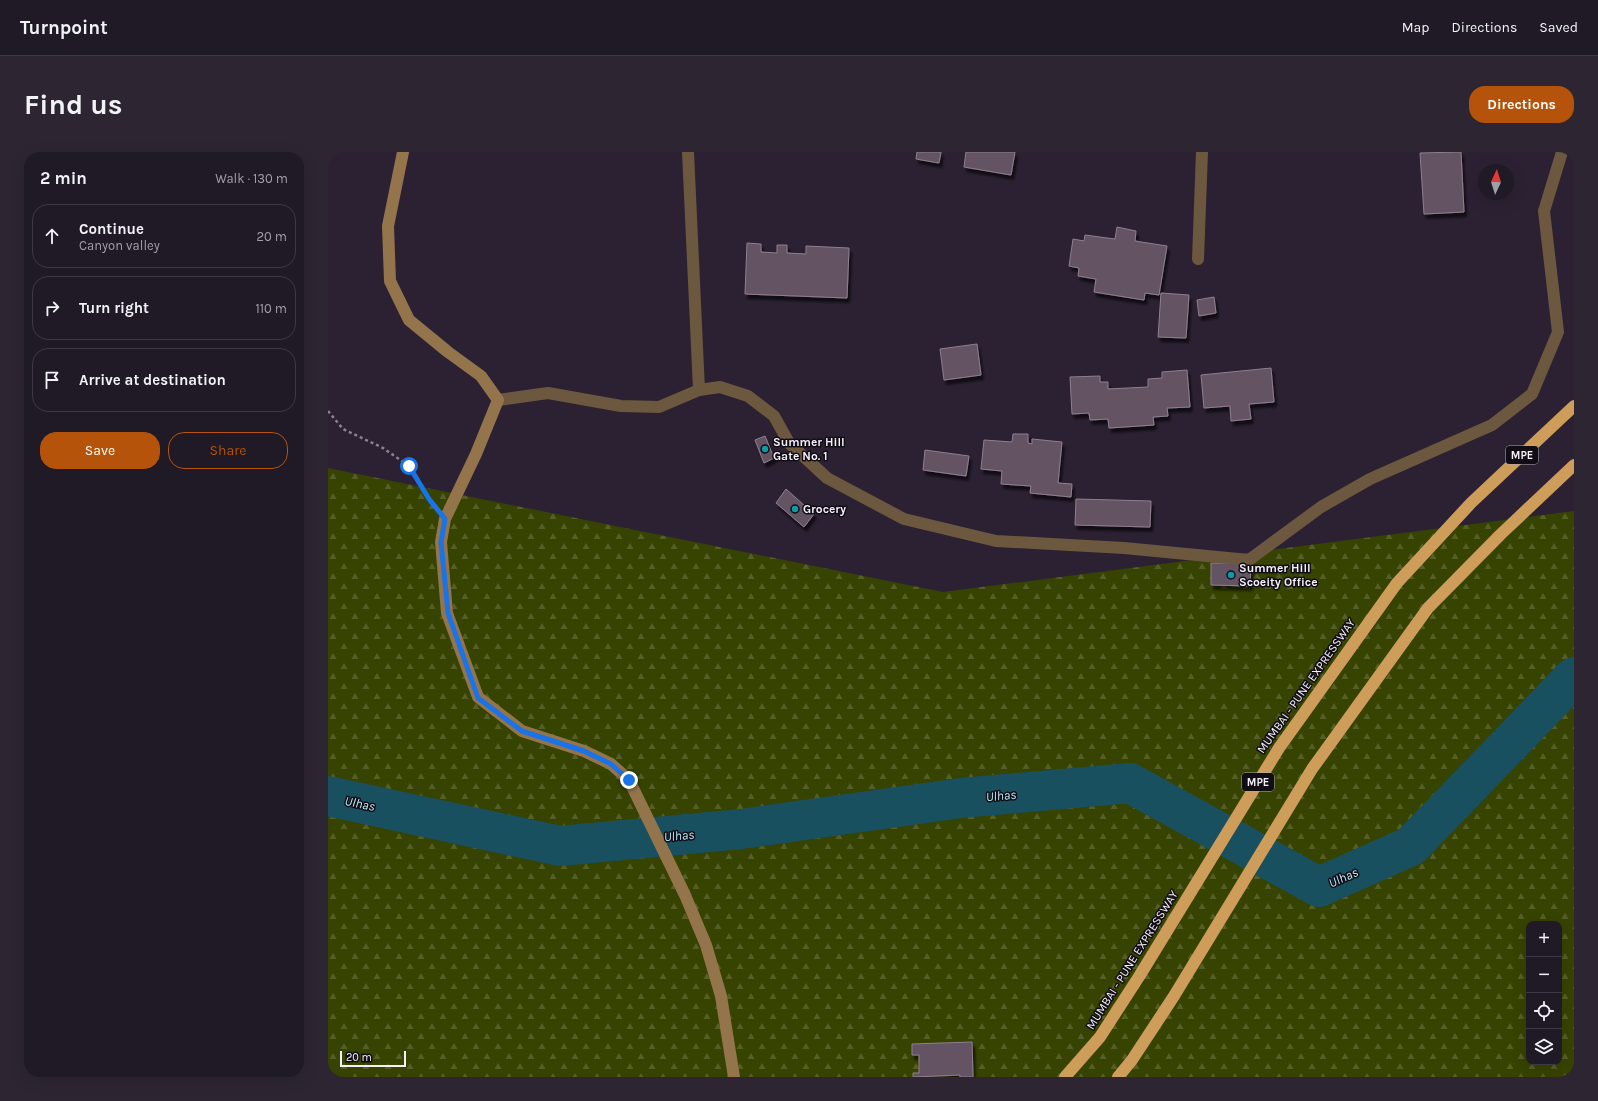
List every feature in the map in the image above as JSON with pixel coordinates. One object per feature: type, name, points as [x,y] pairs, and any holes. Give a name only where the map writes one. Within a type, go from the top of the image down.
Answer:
[{"type":"highway","name":"MUMBAI - PUNE EXPRESSWAY","points":[[1066,1077],[1100,1037],[1140,975],[1279,748],[1329,676],[1397,583],[1471,503],[1574,406]]},
{"type":"highway","points":[[1118,1077],[1132,1060],[1170,1002],[1312,769],[1428,608],[1500,534],[1574,465]]},
{"type":"street","points":[[403,152],[388,226],[390,281],[409,320],[448,352],[481,376],[498,400]]},
{"type":"street","points":[[688,152],[699,390]]},
{"type":"street","points":[[1198,259],[1202,152]]},
{"type":"street","points":[[498,400],[548,393],[621,406],[659,407],[699,390],[720,387],[748,396],[774,416],[789,443],[827,478],[904,519],[996,541],[1124,548],[1249,560],[1327,504],[1370,479],[1492,425],[1532,394],[1558,332],[1544,212],[1562,152]]},
{"type":"street","points":[[498,400],[476,454],[445,519],[441,542],[448,613],[478,698],[522,731],[584,751],[611,764],[629,780],[685,895],[706,945],[721,996],[734,1077]]},
{"type":"path","points":[[328,411],[343,429],[383,448],[409,466],[429,499],[445,519]]},
{"type":"green space","points":[[328,468],[943,592],[1574,511],[1574,1077],[328,1077]]},
{"type":"building","points":[[917,152],[941,152],[939,163],[916,159]]},
{"type":"building","points":[[966,152],[1015,152],[1011,175],[964,167]]},
{"type":"building","points":[[1461,152],[1464,212],[1424,214],[1420,153]]},
{"type":"building","points":[[1117,227],[1136,231],[1135,241],[1167,246],[1159,295],[1145,293],[1144,300],[1094,292],[1096,279],[1078,276],[1079,268],[1069,266],[1073,239],[1084,241],[1085,235],[1115,239]]},
{"type":"building","points":[[747,243],[761,244],[761,252],[777,253],[777,245],[787,245],[787,253],[806,254],[806,246],[849,248],[847,298],[745,294]]},
{"type":"building","points":[[1161,293],[1189,295],[1186,338],[1158,337]]},
{"type":"building","points":[[1214,297],[1216,313],[1199,316],[1197,300]]},
{"type":"building","points":[[977,344],[981,375],[944,380],[940,349]]},
{"type":"building","points":[[1271,368],[1274,402],[1249,404],[1251,419],[1231,421],[1230,406],[1204,408],[1201,375]]},
{"type":"building","points":[[1187,370],[1190,407],[1167,408],[1168,416],[1153,417],[1154,425],[1109,428],[1108,419],[1090,420],[1089,413],[1072,414],[1070,377],[1100,376],[1100,382],[1108,382],[1108,389],[1148,387],[1148,379],[1162,378],[1162,372]]},
{"type":"building","points":[[1013,434],[1028,434],[1028,443],[1032,444],[1032,439],[1062,442],[1058,483],[1072,484],[1071,497],[1030,493],[1031,486],[1001,484],[1002,471],[981,469],[984,440],[1012,442]]},
{"type":"building","name":"Summer Hill Gate No. 1","points":[[765,436],[774,458],[764,463],[755,440]]},
{"type":"building","points":[[925,450],[969,456],[966,476],[923,470]]},
{"type":"building","name":"Grocery","points":[[786,489],[814,514],[804,527],[776,503]]},
{"type":"building","points":[[1076,499],[1151,501],[1150,527],[1075,525]]},
{"type":"building","name":"Summer Hill Scoeity Office","points":[[1211,563],[1251,564],[1250,586],[1211,585]]},
{"type":"building","points":[[972,1042],[973,1077],[960,1077],[960,1075],[913,1077],[913,1073],[919,1073],[919,1055],[912,1055],[912,1044]]},
{"type":"waterway","name":"Ulhas","points":[[328,796],[560,846],[741,829],[961,798],[1130,783],[1319,887],[1411,846],[1574,677]]},
{"type":"place","name":"Summer Hill Gate No. 1","points":[[765,449]]},
{"type":"place","name":"Grocery","points":[[795,509]]},
{"type":"place","name":"Summer Hill Scoeity Office","points":[[1231,575]]},
{"type":"route","points":[[409,466],[429,499],[445,519],[441,542],[448,613],[478,698],[522,731],[584,751],[611,764],[629,780]]}]
